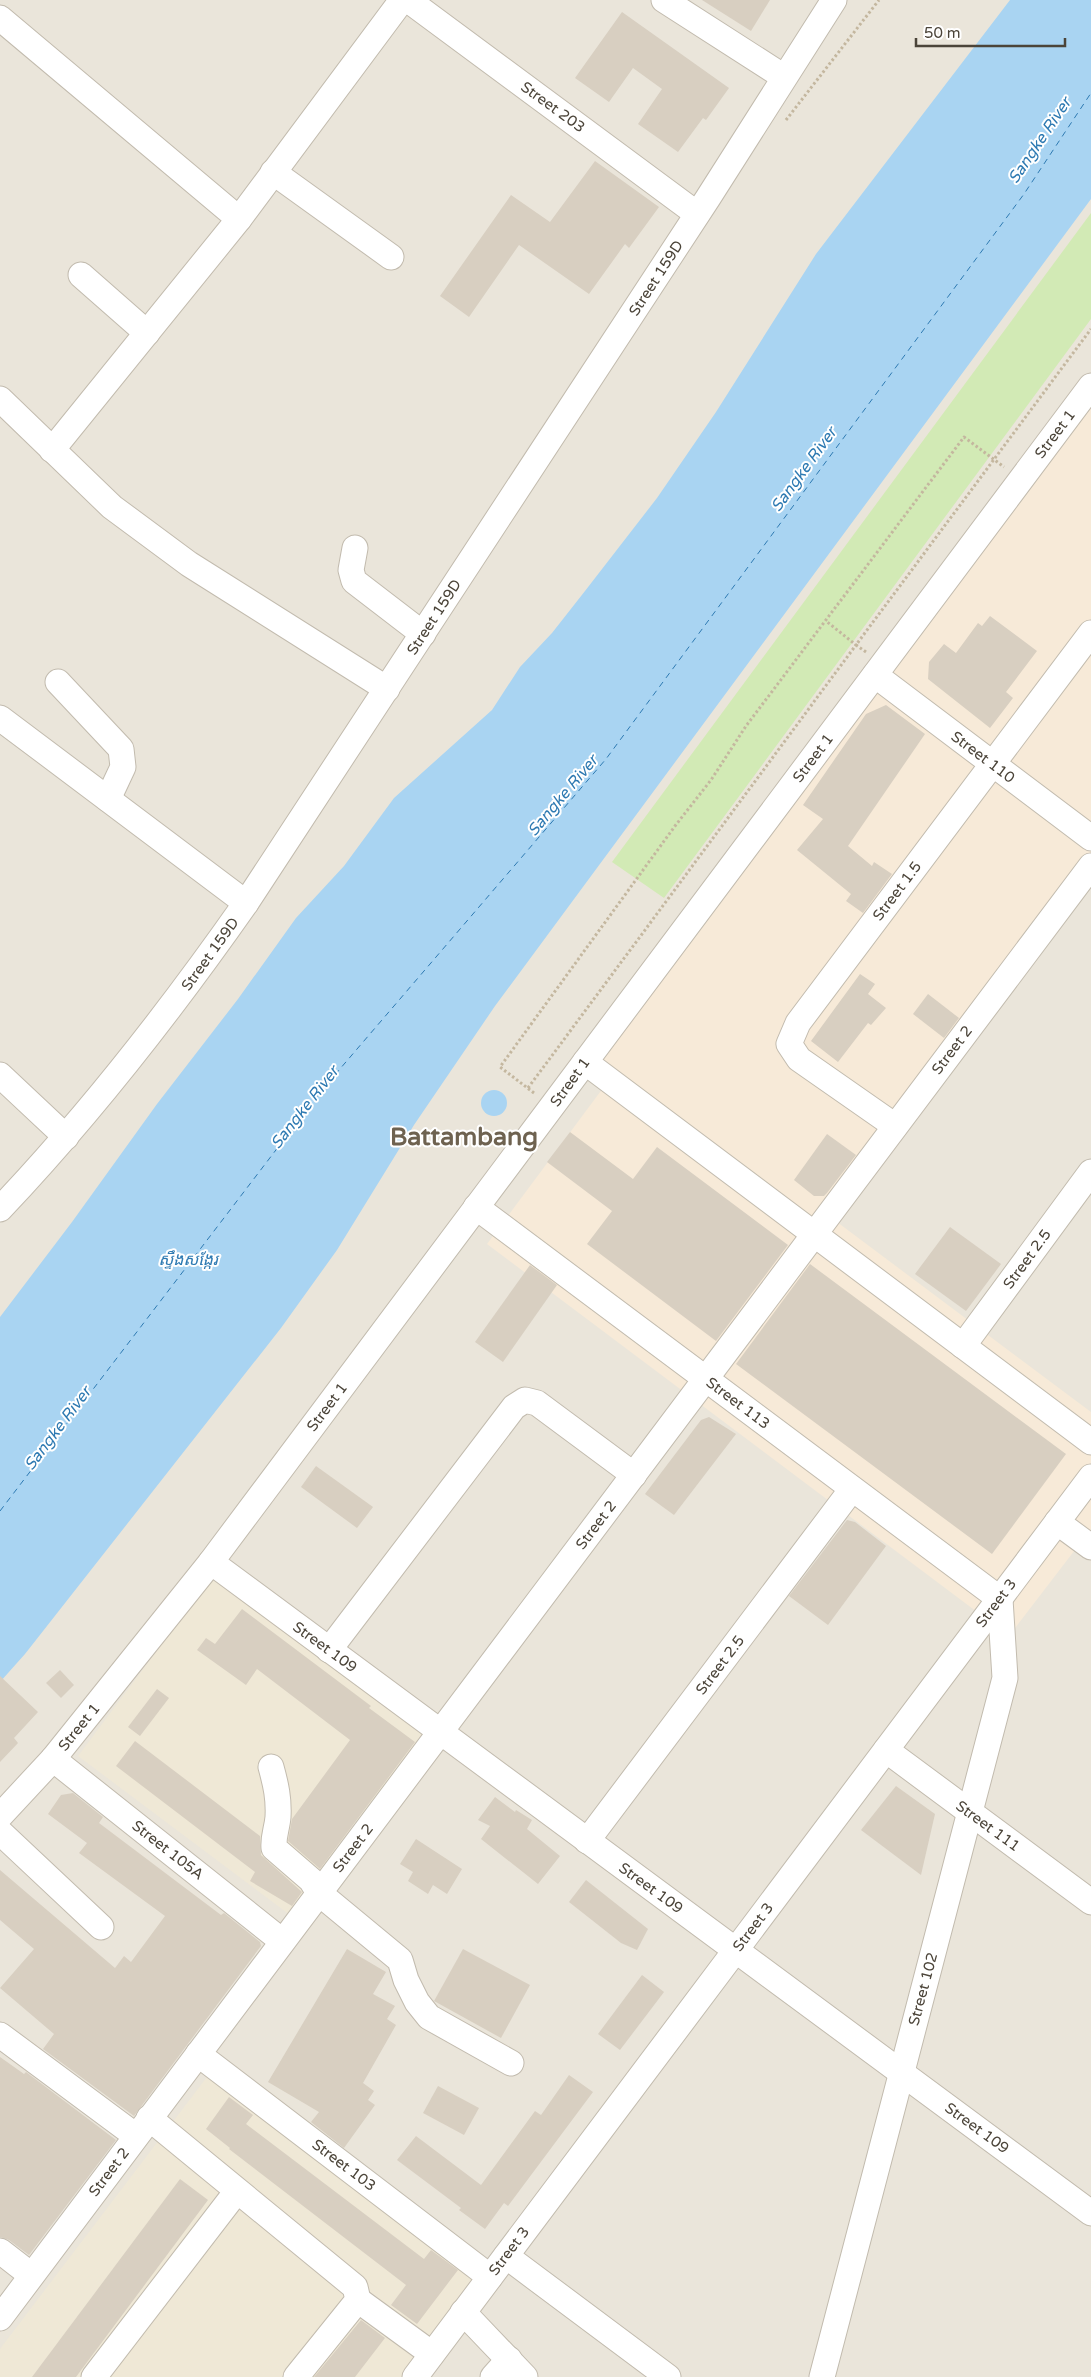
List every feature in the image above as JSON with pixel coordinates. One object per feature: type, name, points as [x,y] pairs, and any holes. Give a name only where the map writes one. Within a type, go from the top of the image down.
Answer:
[{"type":"street","points":[[52,450],[239,219],[402,0]]},
{"type":"street","name":"Street 203","points":[[408,0],[697,214]]},
{"type":"street","points":[[664,0],[784,77]]},
{"type":"street","name":"Street 159D","points":[[4,1196],[66,1137],[186,989],[246,903],[697,214],[834,0]]},
{"type":"street","points":[[0,18],[239,219]]},
{"type":"street","points":[[273,172],[391,257]]},
{"type":"street","points":[[81,275],[147,333]]},
{"type":"street","name":"Street 1","points":[[0,1816],[53,1760],[211,1562],[1091,386]]},
{"type":"street","points":[[0,400],[112,508],[189,564],[386,689]]},
{"type":"street","points":[[355,548],[351,570],[354,581],[423,634]]},
{"type":"street","name":"Street 1.5","points":[[895,1126],[799,1059],[789,1044],[798,1024],[1091,633]]},
{"type":"street","name":"Street 110","points":[[879,669],[992,764],[1091,838]]},
{"type":"street","points":[[58,682],[122,749],[123,767],[108,799]]},
{"type":"street","points":[[0,718],[246,903]]},
{"type":"street","name":"Street 2","points":[[0,2318],[1091,866]]},
{"type":"street","points":[[585,1062],[1091,1442]]},
{"type":"street","points":[[0,1076],[66,1137]]},
{"type":"street","name":"Street 2.5","points":[[963,1346],[1091,1172]]},
{"type":"street","name":"Street 113","points":[[476,1207],[1000,1599]]},
{"type":"street","points":[[330,1650],[514,1406],[525,1400],[537,1403],[634,1475]]},
{"type":"street","name":"Street 3","points":[[415,2377],[1091,1477]]},
{"type":"street","name":"Street 2.5","points":[[588,1841],[852,1489]]},
{"type":"street","points":[[1057,1522],[1091,1547]]},
{"type":"street","name":"Street 109","points":[[211,1562],[1091,2213]]},
{"type":"street","name":"Street 102","points":[[822,2377],[1005,1678],[1000,1599]]},
{"type":"street","name":"Street 111","points":[[886,1750],[1091,1902]]},
{"type":"street","name":"Street 105A","points":[[53,1760],[282,1942]]},
{"type":"street","points":[[271,1767],[278,1794],[278,1820],[273,1836],[274,1848],[312,1880],[319,1893],[400,1960],[406,1980],[417,2002],[429,2016],[511,2063]]},
{"type":"street","points":[[0,1832],[101,1927]]},
{"type":"street","points":[[0,2035],[237,2191],[355,2287],[358,2300],[432,2354]]},
{"type":"street","name":"Street 103","points":[[198,2054],[490,2277]]},
{"type":"street","points":[[94,2377],[237,2191]]},
{"type":"street","points":[[0,2251],[31,2275]]},
{"type":"street","points":[[506,2256],[668,2377]]},
{"type":"street","points":[[296,2377],[358,2300]]},
{"type":"street","points":[[463,2312],[509,2371]]},
{"type":"path","points":[[783,124],[879,0]]},
{"type":"path","points":[[528,1088],[1091,329]]},
{"type":"path","points":[[553,1106],[500,1067],[675,826],[711,780],[746,726],[964,437],[1021,480]]},
{"type":"path","points":[[826,621],[856,645],[879,669]]},
{"type":"shaded area","points":[[0,0],[1091,0],[1091,2377],[0,2377]]},
{"type":"shaded area","points":[[1091,386],[1091,867],[829,1216],[1091,1412],[1091,1529],[1009,1636],[487,1244],[609,1080],[585,1062]]},
{"type":"shaded area","points":[[214,1575],[430,1737],[294,1918],[78,1756]]},
{"type":"shaded area","points":[[210,2073],[479,2277],[403,2377],[0,2377],[0,2349]]},
{"type":"green space","points":[[1091,213],[1091,319],[664,898],[612,862]]},
{"type":"water","name":"ស្ទឹងសង្កែរ","points":[[1010,0],[1091,0],[1091,199],[495,1006],[414,1125],[337,1250],[281,1328],[25,1654],[0,1682],[0,1317],[72,1222],[157,1104],[238,999],[296,918],[344,866],[394,798],[492,710],[520,667],[552,633],[657,498],[716,412],[816,254]]},
{"type":"water","points":[[494,1090],[503,1094],[507,1103],[503,1112],[494,1116],[485,1112],[481,1103],[485,1094]]},
{"type":"building","points":[[702,0],[770,0],[751,31]]},
{"type":"building","points":[[622,12],[729,88],[706,120],[703,118],[678,152],[638,124],[662,89],[633,68],[609,102],[575,78]]},
{"type":"building","points":[[595,161],[659,207],[629,248],[625,244],[589,294],[519,245],[469,317],[440,296],[511,195],[550,222]]},
{"type":"building","points":[[990,616],[1037,651],[1006,692],[1013,698],[990,728],[928,679],[929,662],[944,644],[956,653],[978,623],[982,626]]},
{"type":"building","points":[[886,705],[925,734],[848,846],[872,866],[874,862],[892,874],[863,913],[846,901],[851,894],[797,850],[823,819],[803,805],[866,714]]},
{"type":"building","points":[[860,974],[875,984],[868,994],[886,1008],[871,1025],[868,1023],[838,1062],[811,1041]]},
{"type":"building","points":[[928,994],[959,1018],[944,1038],[913,1014]]},
{"type":"building","points":[[570,1132],[633,1179],[657,1147],[788,1245],[716,1341],[587,1244],[612,1211],[547,1162]]},
{"type":"building","points":[[827,1134],[856,1155],[824,1196],[814,1196],[794,1180]]},
{"type":"building","points":[[950,1227],[1001,1264],[966,1311],[915,1274]]},
{"type":"building","points":[[810,1264],[1066,1454],[992,1554],[736,1364]]},
{"type":"building","points":[[530,1265],[557,1285],[503,1362],[475,1342]]},
{"type":"building","points":[[709,1417],[736,1434],[674,1515],[645,1494],[701,1420]]},
{"type":"building","points":[[316,1466],[373,1507],[357,1528],[301,1487]]},
{"type":"building","points":[[847,1520],[855,1522],[886,1546],[828,1625],[789,1596]]},
{"type":"building","points":[[242,1609],[371,1706],[369,1708],[415,1742],[320,1869],[288,1841],[292,1819],[350,1740],[257,1669],[246,1685],[197,1650],[206,1638],[215,1644]]},
{"type":"building","points":[[60,1670],[74,1685],[61,1698],[46,1683]]},
{"type":"building","points":[[0,1676],[38,1712],[14,1738],[18,1743],[0,1762]]},
{"type":"building","points":[[157,1689],[169,1698],[140,1736],[128,1727]]},
{"type":"building","points":[[135,1741],[260,1836],[261,1855],[302,1892],[292,1906],[250,1881],[255,1872],[116,1766]]},
{"type":"building","points":[[896,1786],[935,1814],[921,1875],[861,1830]]},
{"type":"building","points":[[73,1793],[103,1817],[99,1823],[221,1915],[224,1913],[260,1942],[261,1946],[134,2116],[43,2049],[54,2034],[0,1988],[34,1949],[0,1920],[0,1870],[115,1968],[124,1956],[131,1962],[165,1916],[79,1853],[87,1843],[48,1814],[61,1795]]},
{"type":"building","points":[[495,1797],[515,1812],[516,1810],[532,1820],[527,1829],[560,1856],[538,1884],[481,1839],[490,1826],[478,1820]]},
{"type":"building","points":[[416,1839],[462,1869],[447,1894],[433,1885],[428,1894],[408,1881],[413,1872],[400,1864]]},
{"type":"building","points":[[586,1880],[648,1929],[637,1950],[621,1943],[569,1902]]},
{"type":"building","points":[[347,1949],[386,1972],[373,1994],[395,2006],[387,2019],[396,2025],[363,2083],[374,2091],[368,2100],[375,2105],[344,2148],[311,2122],[319,2112],[268,2082]]},
{"type":"building","points":[[463,1949],[530,1985],[501,2038],[434,2001]]},
{"type":"building","points":[[642,1975],[664,1992],[620,2050],[598,2034]]},
{"type":"building","points":[[0,2057],[24,2074],[26,2072],[116,2140],[29,2255],[9,2240],[0,2237]]},
{"type":"building","points":[[569,2075],[593,2092],[508,2206],[504,2203],[485,2229],[459,2210],[461,2208],[397,2160],[416,2136],[481,2185],[535,2111],[541,2115]]},
{"type":"building","points":[[438,2086],[479,2108],[464,2135],[423,2113]]},
{"type":"building","points":[[229,2097],[253,2115],[246,2124],[424,2259],[431,2250],[458,2270],[417,2324],[391,2305],[406,2285],[229,2149],[206,2129]]},
{"type":"building","points":[[180,2179],[208,2200],[76,2377],[32,2377]]},
{"type":"building","points":[[361,2320],[385,2338],[355,2377],[314,2377]]},
{"type":"ferry route","points":[[0,1511],[321,1091],[606,759],[1024,194],[1091,93]]},
{"type":"district","name":"Battambang","points":[[464,1136]]},
{"type":"water label","name":"Sangke River","points":[[1039,140]]},
{"type":"water label","name":"Sangke River","points":[[803,469]]},
{"type":"water label","name":"Sangke River","points":[[562,795]]},
{"type":"water label","name":"Sangke River","points":[[304,1107]]},
{"type":"water label","name":"Sangke River","points":[[57,1428]]}]
